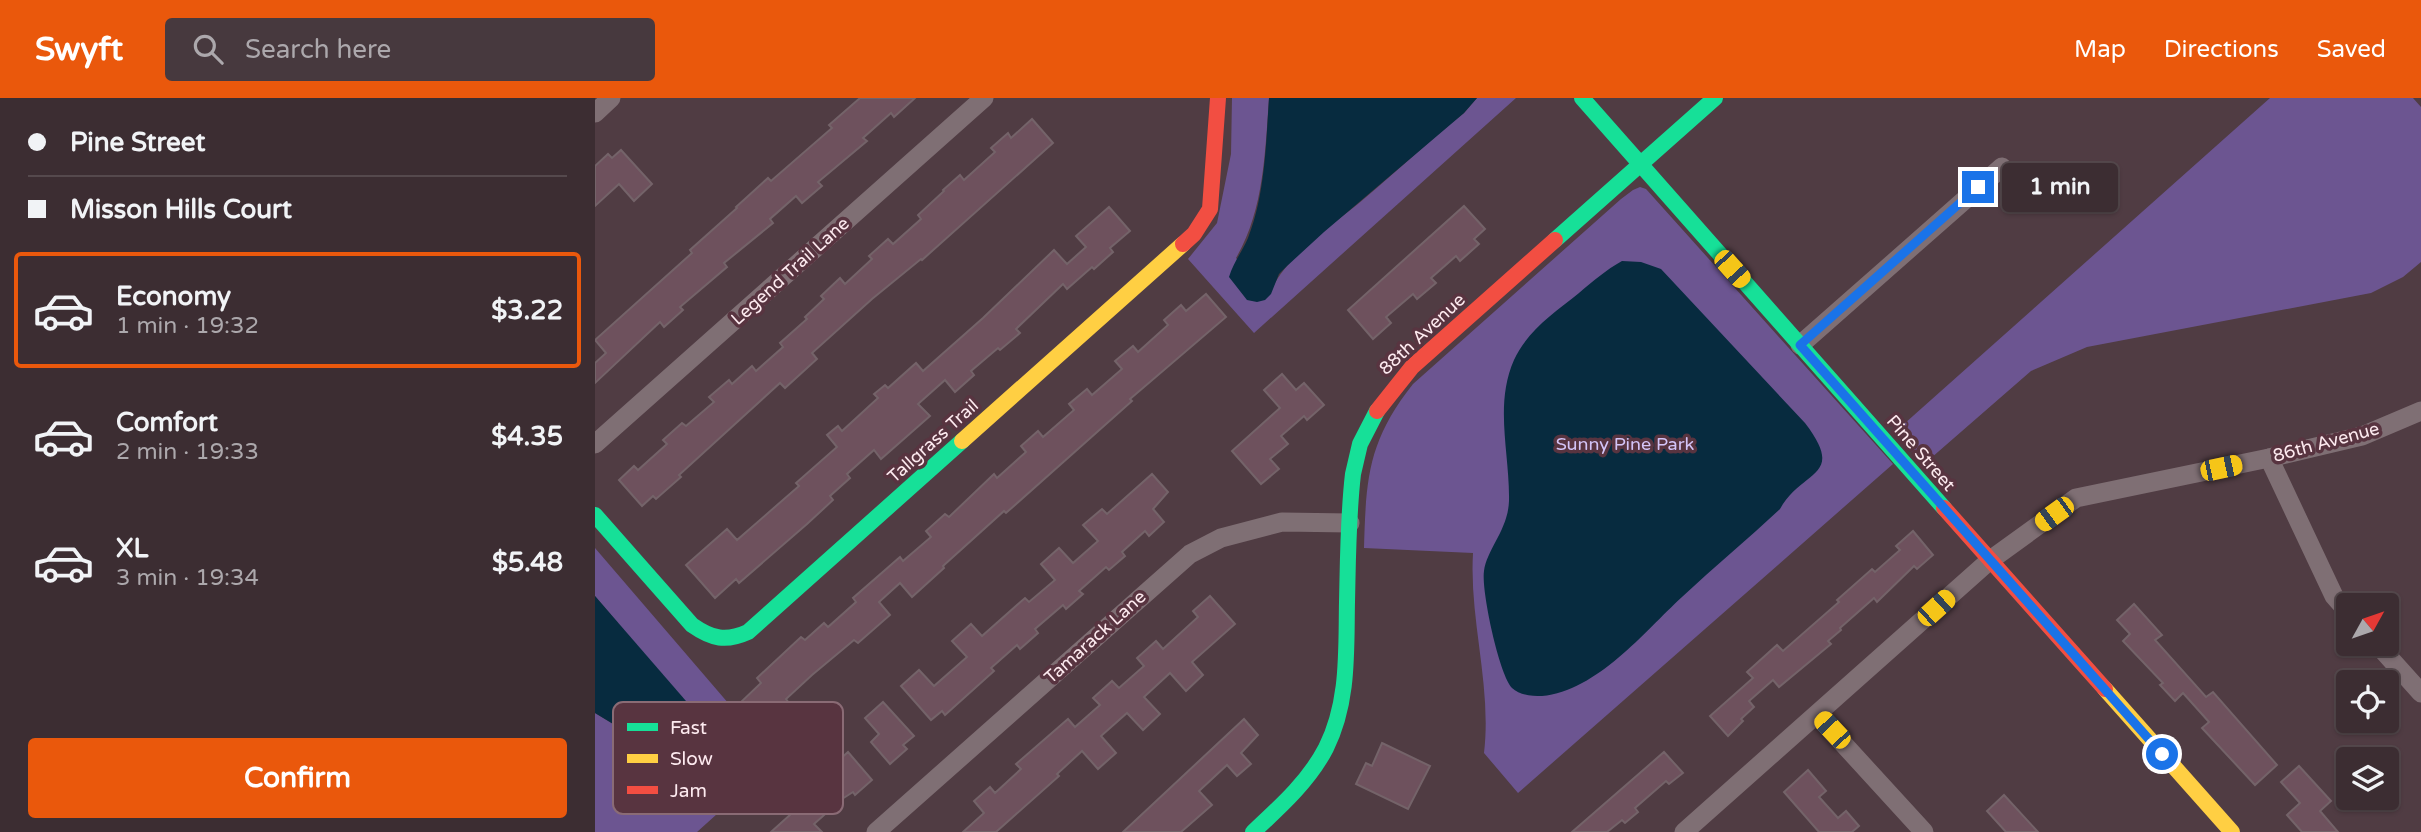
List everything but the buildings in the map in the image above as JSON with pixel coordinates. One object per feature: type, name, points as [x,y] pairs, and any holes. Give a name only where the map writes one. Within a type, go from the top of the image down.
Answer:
[{"type":"street","points":[[595,113],[611,98]]},
{"type":"street","name":"Legend Trail Lane","points":[[595,444],[984,98]]},
{"type":"street","name":"Tallgrass Trail","points":[[595,515],[692,625],[708,637],[723,640],[748,632],[1194,234],[1210,209],[1218,98]]},
{"type":"street","name":"Pine Street","points":[[1582,98],[1989,561],[2232,832]]},
{"type":"street","name":"88th Avenue","points":[[1252,832],[1299,788],[1325,749],[1332,732],[1347,680],[1350,523],[1355,458],[1368,425],[1389,391],[1412,367],[1715,98]]},
{"type":"street","points":[[1800,345],[2002,167]]},
{"type":"street","name":"86th Avenue","points":[[1684,832],[1989,561],[2076,498],[2362,436],[2421,411]]},
{"type":"street","points":[[2269,458],[2336,599]]},
{"type":"street","name":"Tamarack Lane","points":[[876,832],[1190,554],[1221,538],[1282,522],[1350,523]]},
{"type":"street","points":[[2388,656],[2421,693]]},
{"type":"street","points":[[1818,715],[1924,832]]},
{"type":"green space","points":[[1232,98],[1269,98],[1258,201],[1236,258],[1270,294],[1276,281],[1298,254],[1464,113],[1477,98],[1516,98],[1254,333],[1188,259],[1217,223],[1231,154]]},
{"type":"green space","points":[[2270,98],[2413,98],[2421,107],[2421,262],[2403,277],[2371,293],[2087,347],[2031,371],[1923,465],[1895,432]]},
{"type":"green space","name":"Sunny Pine Park","points":[[1640,187],[1646,189],[1893,464],[1518,793],[1484,753],[1485,703],[1474,603],[1473,553],[1364,548],[1366,501],[1372,461],[1387,424],[1413,384],[1621,199]]},
{"type":"green space","points":[[595,548],[727,702],[660,702],[617,622],[595,596]]},
{"type":"green space","points":[[595,713],[613,724],[613,814],[717,814],[697,832],[595,832]]},
{"type":"water","points":[[1269,98],[1477,98],[1464,113],[1287,266],[1279,274],[1271,294],[1265,300],[1257,302],[1247,300],[1229,277],[1254,222],[1264,169]]},
{"type":"water","points":[[1622,261],[1641,262],[1661,269],[1805,423],[1817,441],[1822,454],[1821,464],[1817,472],[1789,496],[1780,509],[1618,658],[1582,683],[1562,692],[1542,696],[1526,695],[1512,688],[1507,680],[1492,631],[1484,581],[1486,563],[1508,511],[1509,483],[1504,412],[1508,377],[1520,349],[1534,331]]},
{"type":"water","points":[[595,596],[687,702],[613,702],[613,724],[595,713]]},
{"type":"traffic: fast","points":[[1582,98],[1944,508]]},
{"type":"traffic: fast","points":[[1555,240],[1715,98]]},
{"type":"traffic: fast","points":[[1253,832],[1311,772],[1326,748],[1339,713],[1346,658],[1353,474],[1360,444],[1377,411]]},
{"type":"traffic: fast","points":[[595,515],[692,625],[719,638],[733,637],[748,632],[962,441]]},
{"type":"traffic: slow","points":[[962,441],[1183,244]]},
{"type":"traffic: slow","points":[[2105,689],[2232,832]]},
{"type":"traffic: jam","points":[[1183,244],[1194,234],[1210,209],[1218,98]]},
{"type":"traffic: jam","points":[[1377,411],[1412,367],[1555,240]]},
{"type":"traffic: jam","points":[[1944,508],[2105,689]]},
{"type":"route","points":[[1978,187],[1800,345],[2162,754]]}]
